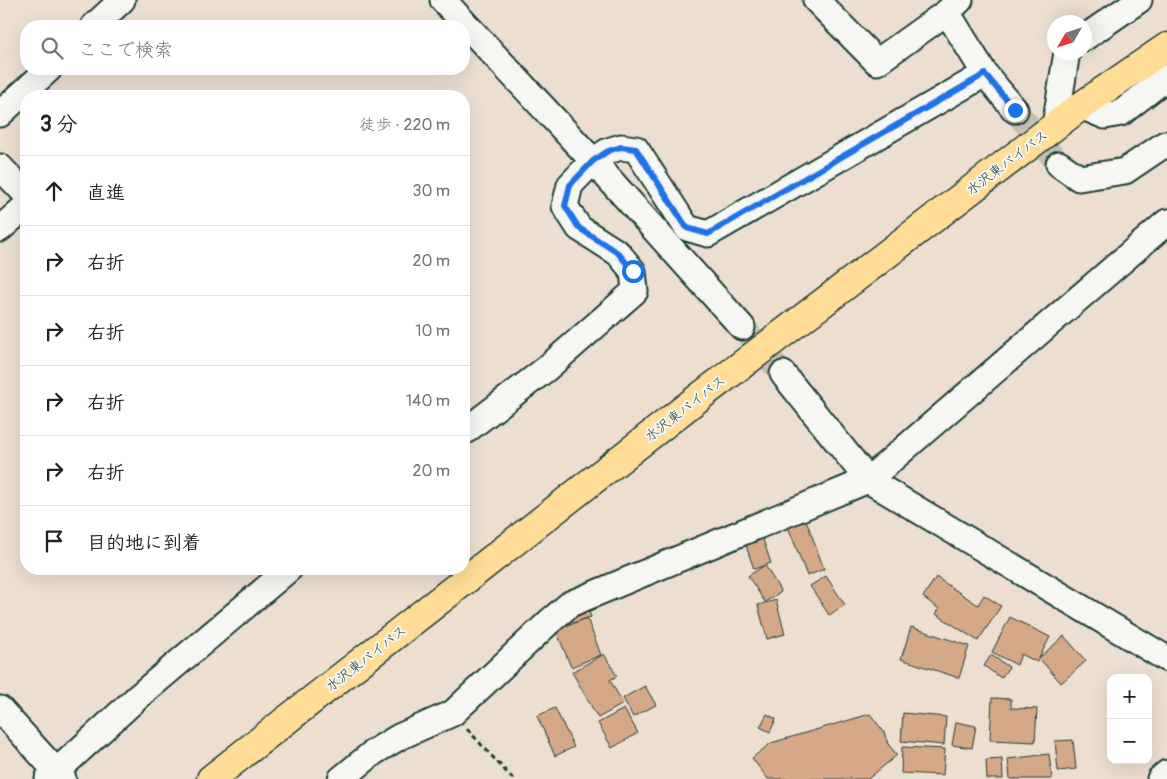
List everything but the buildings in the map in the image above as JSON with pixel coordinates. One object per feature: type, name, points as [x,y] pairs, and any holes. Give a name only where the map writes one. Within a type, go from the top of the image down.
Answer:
[{"type":"highway","name":"水沢東バイパス","points":[[211,779],[702,395],[1081,106],[1167,47]]},
{"type":"street","points":[[100,20],[122,0]]},
{"type":"street","points":[[443,0],[462,20]]},
{"type":"street","points":[[816,0],[877,62],[953,6],[985,74],[1015,110]]},
{"type":"street","points":[[1092,32],[1139,0]]},
{"type":"street","points":[[470,29],[593,161],[742,327]]},
{"type":"street","points":[[1055,126],[1066,60]]},
{"type":"street","points":[[470,427],[546,369],[635,291],[633,271],[618,253],[579,228],[565,206],[570,185],[593,161],[608,151],[621,147],[636,149],[687,228],[708,234],[985,74]]},
{"type":"street","points":[[26,90],[42,75]]},
{"type":"street","points":[[1081,106],[1105,116],[1121,113],[1167,77]]},
{"type":"street","points":[[0,114],[20,95]]},
{"type":"street","points":[[1059,164],[1079,178],[1125,171],[1164,144],[1167,146]]},
{"type":"street","points":[[0,167],[20,188]]},
{"type":"street","points":[[0,229],[20,211]]},
{"type":"street","points":[[341,779],[374,752],[399,737],[453,713],[570,604],[868,480],[1167,222]]},
{"type":"street","points":[[783,374],[868,480],[1167,659]]},
{"type":"street","points":[[0,709],[56,776],[139,696],[282,575]]},
{"type":"street","points":[[1160,779],[1167,773]]},
{"type":"path","points":[[453,713],[513,779]]},
{"type":"tunnel","points":[[1015,110],[1059,164]]},
{"type":"tunnel","points":[[742,327],[783,374]]},
{"type":"route","points":[[633,271],[618,253],[579,228],[565,206],[570,185],[593,161],[608,151],[621,147],[636,149],[687,228],[708,234],[985,74],[1015,110]]}]
